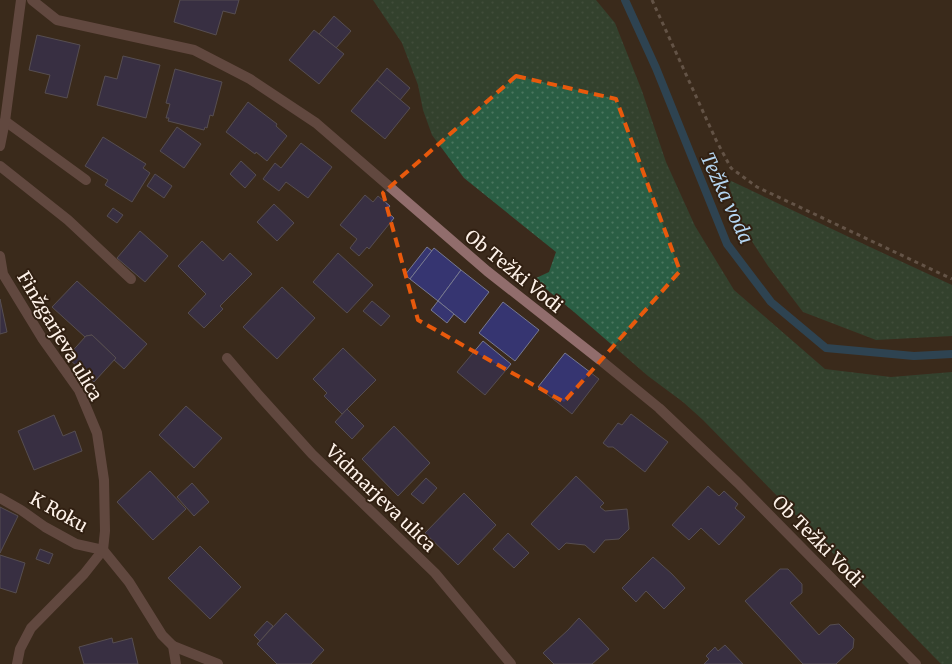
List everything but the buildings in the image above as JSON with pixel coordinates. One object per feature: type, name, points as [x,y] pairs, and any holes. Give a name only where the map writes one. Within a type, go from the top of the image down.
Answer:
[{"type":"street","points":[[0,146],[22,0]]},
{"type":"street","name":"Ob Težki Vodi","points":[[32,0],[57,20],[194,50],[250,79],[316,123],[487,272],[604,362],[659,408],[738,483],[916,664]]},
{"type":"street","points":[[5,121],[86,180]]},
{"type":"street","points":[[0,166],[68,220],[131,279]]},
{"type":"street","name":"Finžgarjeva ulica","points":[[0,256],[4,274],[42,338],[78,390],[97,433],[104,480],[104,550]]},
{"type":"street","name":"Vidmarjeva ulica","points":[[227,358],[312,454],[435,573],[511,664]]},
{"type":"street","name":"K Roku","points":[[0,498],[45,528],[76,544],[104,550]]},
{"type":"street","points":[[17,664],[20,648],[31,628],[84,574],[104,550],[129,582],[162,635],[173,646],[218,664]]},
{"type":"street","points":[[173,646],[176,664]]},
{"type":"path","points":[[652,0],[716,140],[731,168],[757,187],[952,279]]},
{"type":"highlighted area","points":[[516,76],[616,99],[680,271],[564,402],[418,320],[383,193]]},
{"type":"green space","points":[[373,0],[596,0],[615,23],[642,91],[666,162],[695,226],[734,290],[825,369],[891,377],[952,372],[952,664],[941,664],[703,420],[534,279],[549,272],[556,252],[464,178],[432,135],[423,110],[418,85],[402,43]]},
{"type":"green space","points":[[727,179],[952,285],[952,336],[876,340],[803,312],[768,266],[740,223]]},
{"type":"waterway","name":"Težka voda","points":[[625,0],[656,68],[727,244],[771,302],[826,348],[914,356],[952,354]]}]
